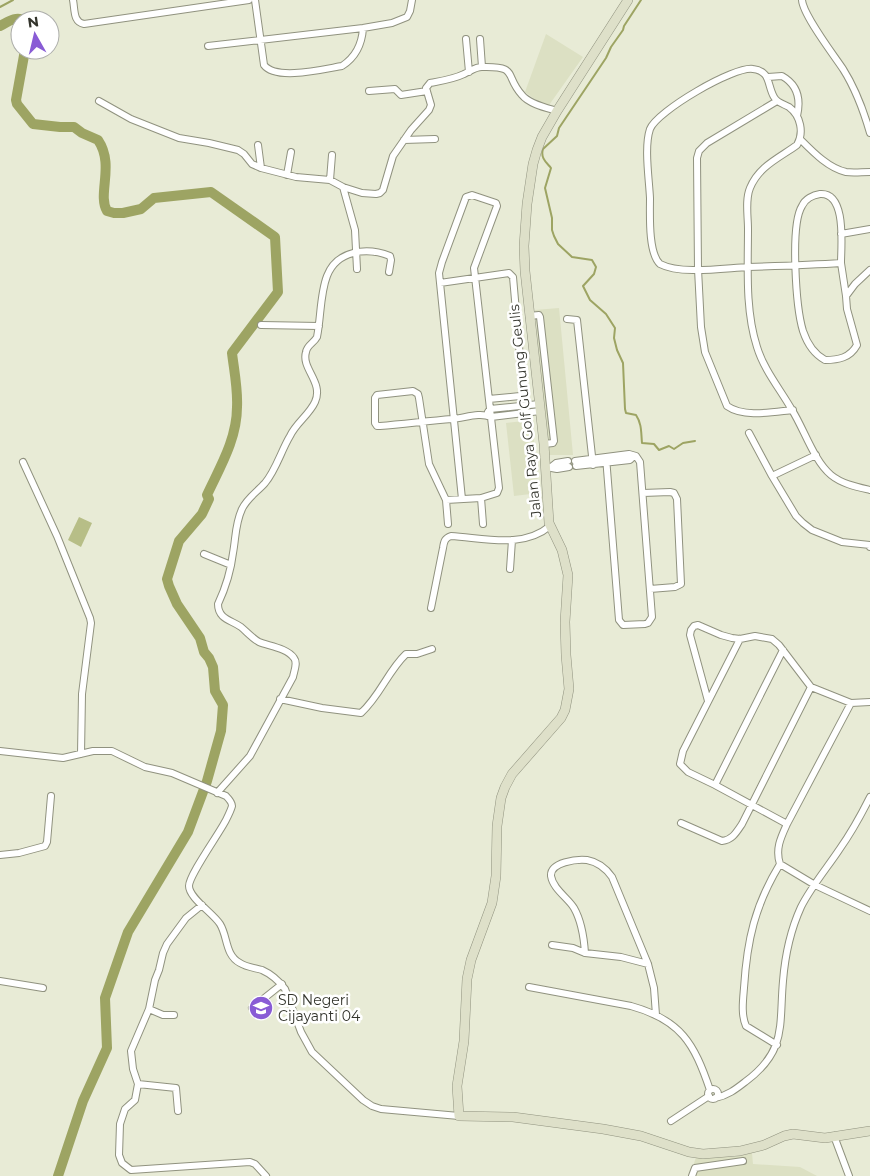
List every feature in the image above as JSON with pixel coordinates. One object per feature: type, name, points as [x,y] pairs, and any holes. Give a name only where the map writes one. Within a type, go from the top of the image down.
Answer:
[{"type":"main road","name":"Jalan Raya Golf Gunung Geulis","points":[[459,1116],[458,1086],[464,1042],[467,979],[471,960],[492,903],[496,876],[497,826],[501,798],[512,774],[553,728],[565,710],[569,689],[565,622],[568,575],[565,558],[550,526],[549,467],[544,444],[529,316],[524,246],[532,164],[539,143],[557,111],[628,0]]},
{"type":"main road","points":[[459,1116],[524,1118],[603,1129],[641,1136],[689,1152],[703,1154],[740,1151],[764,1145],[793,1134],[814,1138],[870,1131]]},
{"type":"street","points":[[74,0],[76,20],[84,24],[249,0]]},
{"type":"street","points":[[255,0],[264,65],[267,69],[278,73],[342,66],[350,60],[361,44],[363,28]]},
{"type":"street","points":[[208,46],[363,28],[398,21],[407,17],[412,0]]},
{"type":"street","points":[[802,0],[807,15],[844,70],[870,133]]},
{"type":"street","points":[[466,39],[469,72]]},
{"type":"street","points":[[480,39],[482,67]]},
{"type":"street","points":[[99,101],[131,118],[179,138],[238,150],[254,166],[287,175],[330,180],[343,187],[362,192],[380,193],[385,184],[390,163],[414,126],[429,110],[431,105],[427,91],[428,84],[459,76],[475,68],[504,68],[509,71],[522,96],[557,111]]},
{"type":"street","points":[[842,263],[796,266],[748,267],[698,270],[664,267],[655,257],[650,220],[648,148],[650,130],[655,121],[670,109],[733,73],[746,69],[754,69],[765,73],[777,101],[789,107],[797,116],[800,125],[800,139],[797,144],[763,167],[749,190],[748,267],[750,314],[761,360],[793,410],[823,467],[832,476],[870,490]]},
{"type":"street","points":[[768,77],[782,76],[792,83],[797,90],[799,102],[797,116]]},
{"type":"street","points":[[369,91],[394,89],[401,95],[427,91]]},
{"type":"street","points":[[777,101],[707,143],[700,151],[697,158],[698,270],[701,327],[705,352],[727,406],[739,412],[769,413],[793,410]]},
{"type":"street","points":[[404,140],[435,139]]},
{"type":"street","points":[[800,139],[817,155],[839,169],[850,172],[870,172]]},
{"type":"street","points":[[258,144],[261,168]]},
{"type":"street","points":[[287,175],[291,152]]},
{"type":"street","points":[[330,180],[332,155]]},
{"type":"street","points":[[343,187],[355,230],[357,269]]},
{"type":"street","points":[[823,194],[830,196],[838,206],[842,263],[849,317],[857,346],[839,360],[825,360],[812,349],[802,330],[798,304],[796,266],[798,218],[800,208],[806,200],[815,195],[823,194]]},
{"type":"street","points":[[446,500],[481,498],[497,493],[499,488],[488,416],[490,399],[474,265],[497,207],[496,203],[472,195],[466,197],[439,274],[462,499]]},
{"type":"street","points":[[841,234],[870,229]]},
{"type":"street","points":[[214,791],[250,756],[295,670],[296,663],[293,657],[286,652],[256,640],[240,627],[224,618],[218,610],[218,604],[231,565],[236,524],[243,506],[266,482],[296,426],[316,401],[317,388],[305,356],[308,346],[315,340],[319,326],[324,285],[328,273],[341,258],[357,251],[375,252],[390,256],[388,272]]},
{"type":"street","points":[[846,296],[855,284],[870,270]]},
{"type":"street","points":[[440,283],[509,273],[513,277],[523,392],[520,396],[490,399]]},
{"type":"street","points":[[529,316],[540,317],[547,375],[554,441],[553,443],[544,444]]},
{"type":"street","points":[[567,319],[577,320],[593,462]]},
{"type":"street","points":[[261,325],[319,326]]},
{"type":"street","points":[[537,381],[547,375]]},
{"type":"street","points":[[537,381],[548,384]]},
{"type":"street","points":[[448,524],[446,500],[428,464],[423,421],[419,398],[416,392],[377,395],[374,398],[375,423],[377,426],[423,421],[488,416],[540,407]]},
{"type":"street","points":[[490,409],[540,407]]},
{"type":"street","points":[[749,433],[796,516],[807,526],[842,542],[870,545],[870,547]]},
{"type":"street","points":[[549,467],[556,463],[593,462],[629,454],[636,456],[640,462],[652,617],[648,623],[631,626],[621,623],[617,609],[606,460]]},
{"type":"street","points":[[772,476],[816,455]]},
{"type":"street","points":[[24,462],[58,536],[90,618],[82,694],[81,754]]},
{"type":"street","points":[[643,494],[670,492],[674,493],[677,499],[682,584],[676,587],[650,589]]},
{"type":"street","points":[[481,498],[483,524]]},
{"type":"street","points":[[432,608],[445,540],[451,536],[512,540],[535,536],[550,526]]},
{"type":"street","points":[[510,569],[512,540]]},
{"type":"street","points":[[204,554],[231,565]]},
{"type":"street","points":[[708,700],[690,635],[694,626],[698,625],[721,635],[740,639],[755,636],[772,639],[783,650],[811,687],[851,702],[870,702]]},
{"type":"street","points":[[740,639],[683,752],[680,764],[688,772],[715,784],[786,824]]},
{"type":"street","points":[[280,699],[322,708],[361,712],[377,695],[406,654],[418,654],[432,649]]},
{"type":"street","points":[[715,784],[783,650]]},
{"type":"street","points":[[681,823],[722,841],[729,840],[742,824],[811,687]]},
{"type":"street","points":[[777,1045],[746,1026],[743,1014],[746,958],[750,934],[762,899],[780,864],[778,856],[779,843],[786,824],[851,702]]},
{"type":"street","points":[[0,751],[56,758],[101,750],[112,751],[145,767],[172,773],[226,796],[232,804],[218,835],[198,864],[190,882],[190,890],[220,925],[228,950],[232,956],[240,963],[262,970],[282,984],[301,1032],[312,1052],[363,1100],[381,1109],[459,1116]]},
{"type":"street","points":[[0,855],[19,853],[45,846],[47,842],[51,796]]},
{"type":"street","points":[[671,1121],[711,1095],[726,1095],[748,1080],[767,1061],[777,1045],[789,942],[801,907],[842,847],[870,797]]},
{"type":"street","points":[[585,953],[581,927],[574,909],[554,884],[552,876],[552,872],[556,867],[564,862],[574,860],[592,861],[600,864],[607,869],[612,877],[648,964],[654,988],[656,1016]]},
{"type":"street","points":[[780,864],[815,885],[870,911]]},
{"type":"street","points":[[202,905],[186,918],[163,953],[149,1009],[131,1051],[138,1084],[135,1100],[125,1108],[120,1124],[119,1155],[122,1163],[131,1170],[250,1162],[256,1164],[266,1176]]},
{"type":"street","points":[[552,945],[573,948],[585,953],[621,957],[648,964]]},
{"type":"street","points":[[0,981],[43,988]]},
{"type":"street","points":[[252,1008],[282,984]]},
{"type":"street","points":[[529,987],[631,1006],[645,1010],[674,1025],[689,1041],[699,1059],[711,1095]]},
{"type":"street","points":[[149,1009],[163,1015],[174,1015]]},
{"type":"street","points":[[138,1084],[176,1088],[178,1111]]},
{"type":"street","points":[[834,1136],[849,1176]]},
{"type":"street","points":[[692,1176],[694,1168],[743,1161]]},
{"type":"shaded area","points":[[546,34],[583,57],[547,108],[525,92]]},
{"type":"shaded area","points":[[559,308],[573,455],[548,455],[535,310]]},
{"type":"shaded area","points":[[532,420],[539,493],[514,496],[506,423]]},
{"type":"shaded area","points":[[752,1153],[753,1164],[800,1167],[817,1176],[690,1176],[696,1157],[733,1157]]},
{"type":"green space","points":[[79,517],[92,523],[81,547],[68,540]]},
{"type":"waterway","points":[[0,7],[13,0]]},
{"type":"waterway","points":[[641,0],[606,58],[559,128],[557,136],[543,149],[543,158],[551,168],[545,188],[552,218],[552,230],[558,244],[572,257],[592,260],[596,267],[594,274],[583,286],[590,300],[606,314],[615,328],[614,338],[623,363],[625,409],[626,413],[636,415],[638,418],[642,443],[654,444],[659,450],[669,446],[674,449],[683,443],[695,441]]},
{"type":"waterway","points":[[0,26],[10,21]]},
{"type":"waterway","points":[[23,60],[16,100],[17,104],[33,124],[74,127],[98,140],[105,159],[104,204],[107,211],[123,213],[141,209],[154,198],[211,192],[275,237],[278,292],[232,353],[237,400],[236,419],[231,442],[207,495],[209,499],[202,514],[179,541],[167,579],[177,604],[200,638],[204,652],[213,667],[215,691],[223,705],[221,731],[207,781],[188,832],[128,932],[105,998],[107,1048],[83,1101],[58,1176]]},
{"type":"place","name":"SD Negeri Cijayanti 04","points":[[261,1008]]}]
